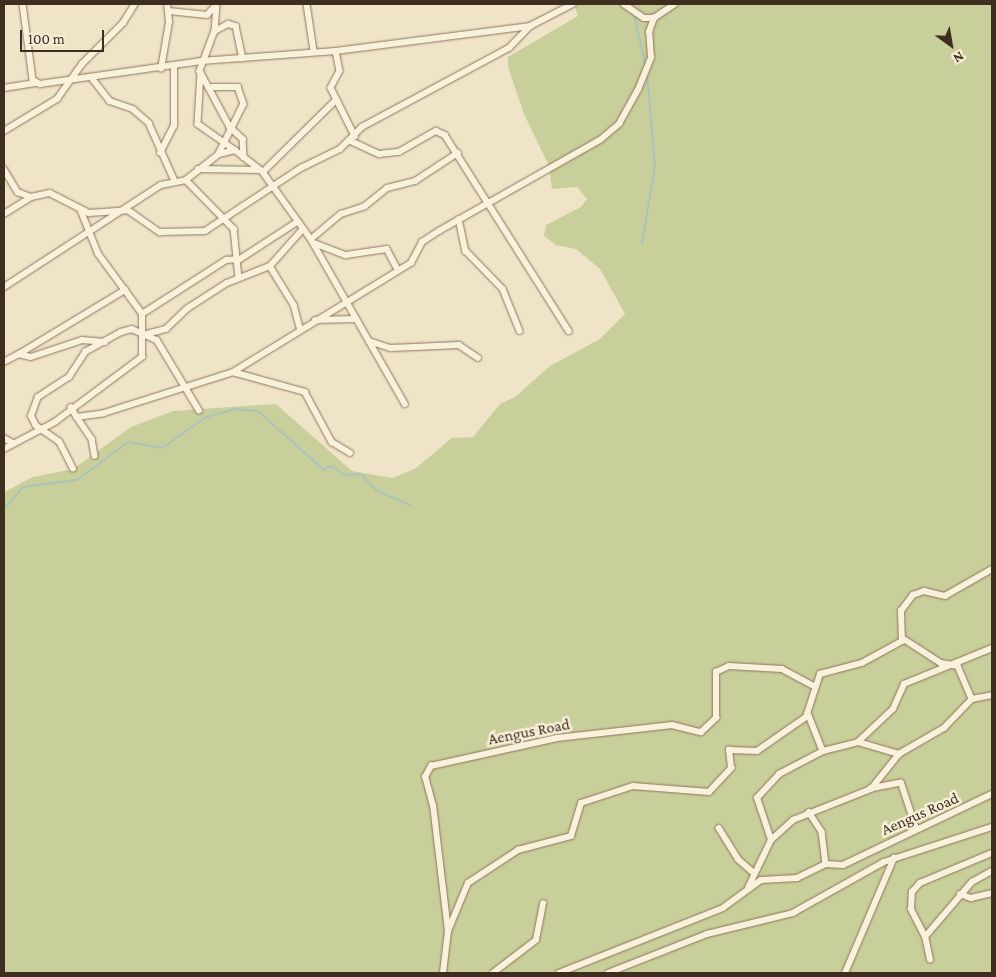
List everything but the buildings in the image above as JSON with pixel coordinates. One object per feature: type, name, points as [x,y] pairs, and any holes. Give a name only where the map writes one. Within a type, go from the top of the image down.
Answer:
[{"type":"street","points":[[23,4],[36,83]]},
{"type":"street","points":[[4,132],[52,103],[72,81],[82,64],[123,23],[135,4]]},
{"type":"street","points":[[162,69],[169,11],[167,4]]},
{"type":"street","points":[[169,11],[207,15],[216,4]]},
{"type":"street","points":[[216,4],[216,31],[201,61],[200,73],[203,88],[198,124],[244,157],[261,171],[274,186],[302,230],[312,241],[405,404]]},
{"type":"street","points":[[307,4],[314,51]]},
{"type":"street","points":[[4,214],[31,197],[50,192],[80,209],[101,214],[128,210],[152,229],[167,233],[205,231],[274,186],[492,53],[509,48],[530,26],[573,4]]},
{"type":"street","points":[[624,4],[644,18],[654,18],[675,4]]},
{"type":"street","points":[[77,417],[136,406],[233,372],[346,299],[397,268],[411,262],[422,242],[612,131],[626,113],[651,58],[649,32],[654,18]]},
{"type":"street","points":[[216,31],[228,24],[236,26],[243,58]]},
{"type":"street","points":[[4,88],[162,69],[201,61],[314,51],[336,51],[530,26]]},
{"type":"street","points":[[336,51],[340,71],[331,88],[353,138],[379,154],[399,152],[441,131],[458,153],[569,331]]},
{"type":"street","points":[[160,153],[174,126],[174,67]]},
{"type":"street","points":[[200,73],[212,87],[232,129],[243,139],[244,157]]},
{"type":"street","points":[[92,78],[110,101],[133,108],[149,123],[160,153],[175,181]]},
{"type":"street","points":[[212,87],[241,91],[242,113],[218,154]]},
{"type":"street","points":[[198,169],[261,171],[336,100]]},
{"type":"street","points":[[4,287],[128,210],[157,188],[175,181],[186,180],[218,154],[235,150]]},
{"type":"street","points":[[312,241],[341,214],[365,206],[386,188],[414,181],[458,153]]},
{"type":"street","points":[[4,169],[18,192],[31,197]]},
{"type":"street","points":[[186,180],[227,218],[234,229],[240,258],[238,278]]},
{"type":"street","points":[[4,449],[40,430],[71,407],[112,383],[142,357],[145,334],[142,314],[98,254],[80,209]]},
{"type":"street","points":[[459,219],[466,251],[503,289],[520,331]]},
{"type":"street","points":[[142,314],[226,260],[240,258],[297,222]]},
{"type":"street","points":[[145,334],[166,329],[188,308],[238,278],[270,266],[302,230]]},
{"type":"street","points":[[312,241],[346,255],[387,249],[397,268]]},
{"type":"street","points":[[270,266],[294,305],[300,328]]},
{"type":"street","points":[[4,362],[125,290]]},
{"type":"street","points":[[313,320],[355,319]]},
{"type":"street","points":[[73,469],[52,434],[40,430],[31,416],[38,397],[69,377],[85,352],[132,329],[157,340],[188,388],[199,410]]},
{"type":"street","points":[[19,354],[31,356],[82,340],[105,342]]},
{"type":"street","points":[[367,340],[391,348],[459,345],[478,358]]},
{"type":"street","points":[[233,372],[305,392],[332,442],[350,453]]},
{"type":"street","points":[[71,407],[92,440],[95,456]]},
{"type":"street","points":[[4,438],[13,443]]},
{"type":"street","points":[[904,639],[901,611],[913,595],[924,591],[945,596],[992,569]]},
{"type":"street","points":[[904,639],[959,668],[972,700]]},
{"type":"street","points":[[823,751],[808,713],[814,686],[824,671],[862,663],[904,639]]},
{"type":"street","points":[[772,840],[758,797],[780,774],[823,751],[858,742],[893,709],[904,684],[992,648]]},
{"type":"street","name":"Aengus Road","points":[[443,973],[448,931],[434,806],[425,777],[431,766],[558,738],[672,725],[701,732],[716,718],[716,672],[728,666],[782,669],[814,686]]},
{"type":"street","points":[[871,789],[899,754],[944,728],[972,700],[992,695]]},
{"type":"street","points":[[448,931],[468,883],[518,850],[571,836],[581,803],[633,786],[709,792],[731,768],[729,750],[762,748],[808,713]]},
{"type":"street","points":[[858,742],[899,754]]},
{"type":"street","points":[[748,888],[754,872],[772,840],[793,820],[809,812],[871,789],[901,783],[916,829]]},
{"type":"street","name":"Aengus Road","points":[[559,973],[723,908],[761,880],[804,876],[826,864],[843,865],[916,829],[952,817],[991,793]]},
{"type":"street","points":[[809,812],[822,832],[826,864]]},
{"type":"street","points":[[608,973],[708,934],[804,909],[853,876],[894,858],[992,827]]},
{"type":"street","points":[[719,828],[738,860],[754,872]]},
{"type":"street","points":[[930,960],[924,937],[911,909],[912,892],[920,883],[992,853]]},
{"type":"street","points":[[845,973],[894,858]]},
{"type":"street","points":[[924,937],[960,894],[992,871]]},
{"type":"street","points":[[960,894],[971,898],[992,893]]},
{"type":"street","points":[[493,973],[536,940],[543,904]]},
{"type":"green space","points":[[574,4],[992,4],[992,973],[4,973],[4,492],[33,477],[73,469],[131,427],[173,411],[276,404],[352,471],[393,478],[416,468],[452,438],[473,437],[500,404],[515,397],[550,366],[600,339],[625,314],[600,269],[576,249],[556,245],[544,236],[546,225],[581,207],[587,199],[577,187],[552,189],[549,166],[524,114],[508,67],[508,57],[578,16]]},
{"type":"waterway","points":[[634,14],[646,68]]},
{"type":"waterway","points":[[642,243],[655,166],[647,72]]},
{"type":"waterway","points":[[4,509],[23,487],[77,480],[128,442],[162,448],[206,417],[235,409],[258,411],[324,470],[331,466],[346,475],[361,474],[376,490],[410,505]]}]
